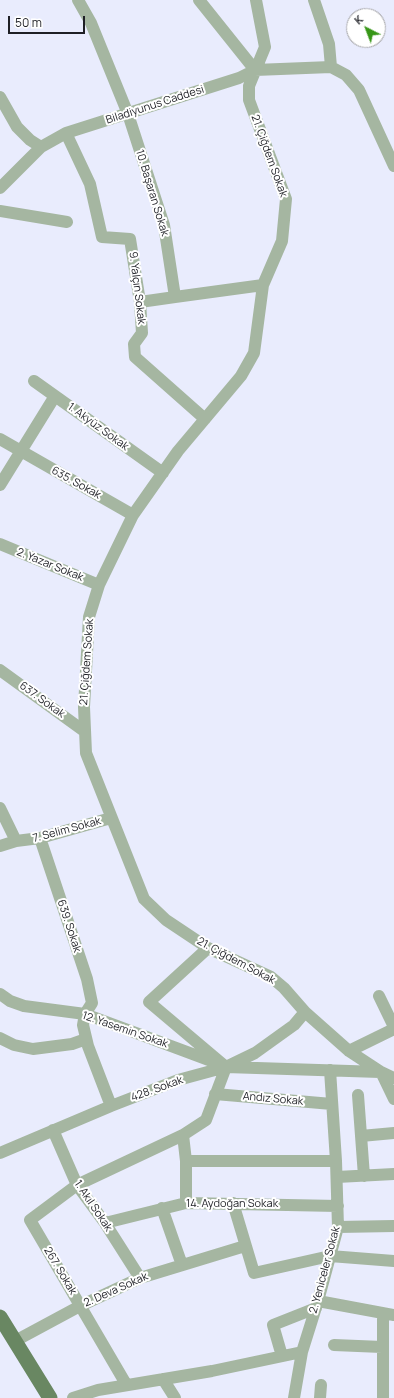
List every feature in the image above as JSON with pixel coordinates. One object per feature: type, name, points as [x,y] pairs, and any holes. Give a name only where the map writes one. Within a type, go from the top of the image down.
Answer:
[{"type":"main road","points":[[0,1317],[50,1398]]},
{"type":"street","name":"10. Başaran Sokak","points":[[78,0],[91,23],[128,114],[164,225],[175,297]]},
{"type":"street","points":[[199,0],[255,70]]},
{"type":"street","points":[[255,70],[265,47],[256,0]]},
{"type":"street","points":[[314,0],[329,44],[331,67]]},
{"type":"street","points":[[255,70],[331,67],[346,76],[358,90],[394,166]]},
{"type":"street","name":"Biladiyunus Caddesi","points":[[0,188],[41,147],[66,133],[239,78],[255,70]]},
{"type":"street","name":"21. Çiğdem Sokak","points":[[255,70],[249,86],[250,100],[286,199],[282,241],[262,285],[254,352],[241,376],[178,451],[133,515],[99,585],[89,616],[84,730],[86,754],[144,899],[166,920],[208,948],[271,977],[284,988],[305,1012],[349,1051],[381,1072],[394,1078]]},
{"type":"street","points":[[0,97],[18,127],[30,140],[41,147]]},
{"type":"street","name":"9. Yalçın Sokak","points":[[66,133],[90,184],[102,237],[130,238],[140,302],[142,333],[134,344],[135,357],[205,419]]},
{"type":"street","points":[[0,211],[67,222]]},
{"type":"street","points":[[140,302],[262,285]]},
{"type":"street","name":"1. Akyüz Sokak","points":[[34,381],[163,473]]},
{"type":"street","points":[[0,485],[19,451],[55,396]]},
{"type":"street","name":"635. Sokak","points":[[0,439],[133,515]]},
{"type":"street","name":"2. Yazar Sokak","points":[[0,544],[99,585]]},
{"type":"street","name":"637. Sokak","points":[[0,670],[84,730]]},
{"type":"street","points":[[0,808],[16,842]]},
{"type":"street","name":"7. Selim Sokak","points":[[0,846],[40,838],[111,818]]},
{"type":"street","name":"639. Sokak","points":[[40,838],[87,979],[92,1003],[85,1014],[83,1025],[86,1040],[111,1106]]},
{"type":"street","points":[[208,948],[148,1002],[226,1067],[381,1072],[394,1099]]},
{"type":"street","name":"12. Yasemin Sokak","points":[[0,994],[10,1001],[24,1006],[85,1014],[226,1067]]},
{"type":"street","points":[[349,1051],[394,1028],[379,996]]},
{"type":"street","name":"428. Sokak","points":[[0,1153],[111,1106],[178,1080],[226,1067],[255,1053],[276,1040],[294,1025],[305,1012]]},
{"type":"street","points":[[0,1038],[14,1045],[33,1049],[72,1044],[86,1040]]},
{"type":"street","points":[[77,1185],[183,1135],[206,1120],[226,1067]]},
{"type":"street","points":[[186,1160],[336,1161],[330,1070]]},
{"type":"street","name":"Andız Sokak","points":[[215,1094],[332,1104]]},
{"type":"street","points":[[358,1096],[364,1176]]},
{"type":"street","name":"1. Akıl Sokak","points":[[53,1130],[77,1185],[105,1223],[140,1278]]},
{"type":"street","points":[[361,1136],[394,1133]]},
{"type":"street","points":[[183,1135],[186,1160],[186,1202]]},
{"type":"street","name":"2. Yeniceler Sokak","points":[[294,1398],[302,1352],[317,1305],[338,1227],[336,1161]]},
{"type":"street","points":[[337,1177],[394,1174]]},
{"type":"street","name":"267. Sokak","points":[[77,1185],[30,1220],[126,1384]]},
{"type":"street","name":"14. Aydoğan Sokak","points":[[105,1223],[186,1202],[338,1206]]},
{"type":"street","points":[[233,1203],[254,1273],[330,1256],[394,1261]]},
{"type":"street","points":[[162,1208],[182,1265]]},
{"type":"street","points":[[338,1227],[394,1226]]},
{"type":"street","name":"2. Deva Sokak","points":[[15,1341],[80,1306],[140,1278],[245,1246]]},
{"type":"street","points":[[282,1356],[273,1324],[317,1305],[388,1314],[382,1347],[383,1398]]},
{"type":"street","points":[[334,1345],[382,1347]]},
{"type":"street","points":[[73,1398],[98,1390],[126,1384],[163,1379],[302,1352]]},
{"type":"street","points":[[163,1379],[175,1398]]},
{"type":"street","points":[[320,1398],[321,1386]]}]
